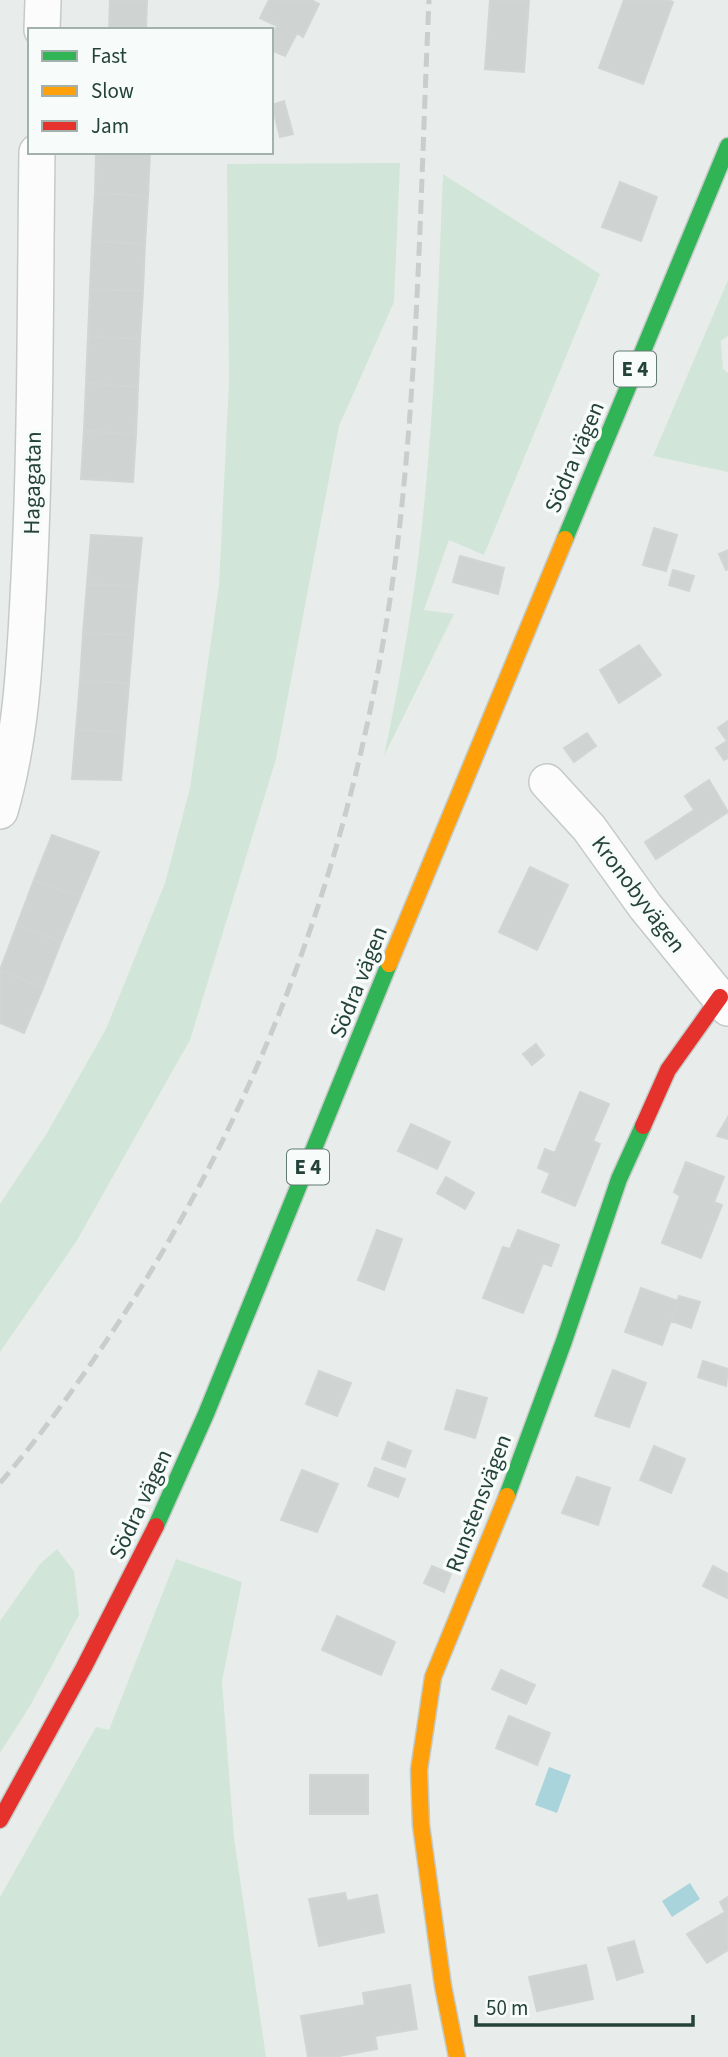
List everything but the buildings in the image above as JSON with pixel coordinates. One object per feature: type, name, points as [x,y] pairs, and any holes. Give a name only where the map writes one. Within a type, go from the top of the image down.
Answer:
[{"type":"main road","name":"Södra vägen","points":[[0,1820],[144,1552],[206,1414],[443,831],[728,146]]},
{"type":"main road","name":"Runstensvägen","points":[[457,2057],[443,1986],[421,1825],[419,1770],[433,1677],[516,1471],[619,1179],[668,1070],[724,1003]]},
{"type":"street","points":[[42,28],[43,0]]},
{"type":"street","name":"Hagagatan","points":[[0,811],[9,780],[23,694],[32,515],[37,154]]},
{"type":"street","name":"Kronobyvägen","points":[[547,782],[589,828],[646,906],[724,1003]]},
{"type":"green space","points":[[400,163],[394,302],[339,426],[276,759],[190,1040],[76,1242],[0,1352],[0,1204],[47,1133],[106,1029],[165,883],[190,788],[219,585],[229,382],[227,164]]},
{"type":"green space","points":[[443,174],[600,274],[484,555],[449,540],[424,610],[454,614],[384,756],[406,641],[422,525],[433,393]]},
{"type":"green space","points":[[728,280],[728,336],[721,341],[723,369],[728,373],[728,472],[653,456]]},
{"type":"green space","points":[[57,1549],[74,1571],[79,1615],[30,1706],[0,1753],[0,1621],[40,1564]]},
{"type":"green space","points":[[176,1559],[242,1582],[222,1681],[234,1838],[266,2057],[0,2057],[0,1897],[96,1727],[109,1730]]},
{"type":"water","points":[[549,1767],[571,1775],[557,1813],[535,1805]]},
{"type":"water","points":[[690,1883],[700,1899],[672,1917],[662,1901]]},
{"type":"railway","points":[[0,1483],[54,1416],[87,1369],[135,1297],[188,1207],[235,1115],[276,1021],[312,925],[342,827],[386,626],[400,523],[415,327],[429,0]]},
{"type":"traffic: fast","points":[[565,539],[728,146]]},
{"type":"traffic: fast","points":[[156,1526],[206,1414],[389,964]]},
{"type":"traffic: fast","points":[[507,1496],[564,1341],[619,1179],[643,1126]]},
{"type":"traffic: slow","points":[[389,964],[565,539]]},
{"type":"traffic: slow","points":[[457,2057],[443,1986],[421,1825],[419,1770],[433,1677],[507,1496]]},
{"type":"traffic: jam","points":[[643,1126],[668,1070],[720,997]]},
{"type":"traffic: jam","points":[[0,1820],[84,1667],[156,1526]]}]
